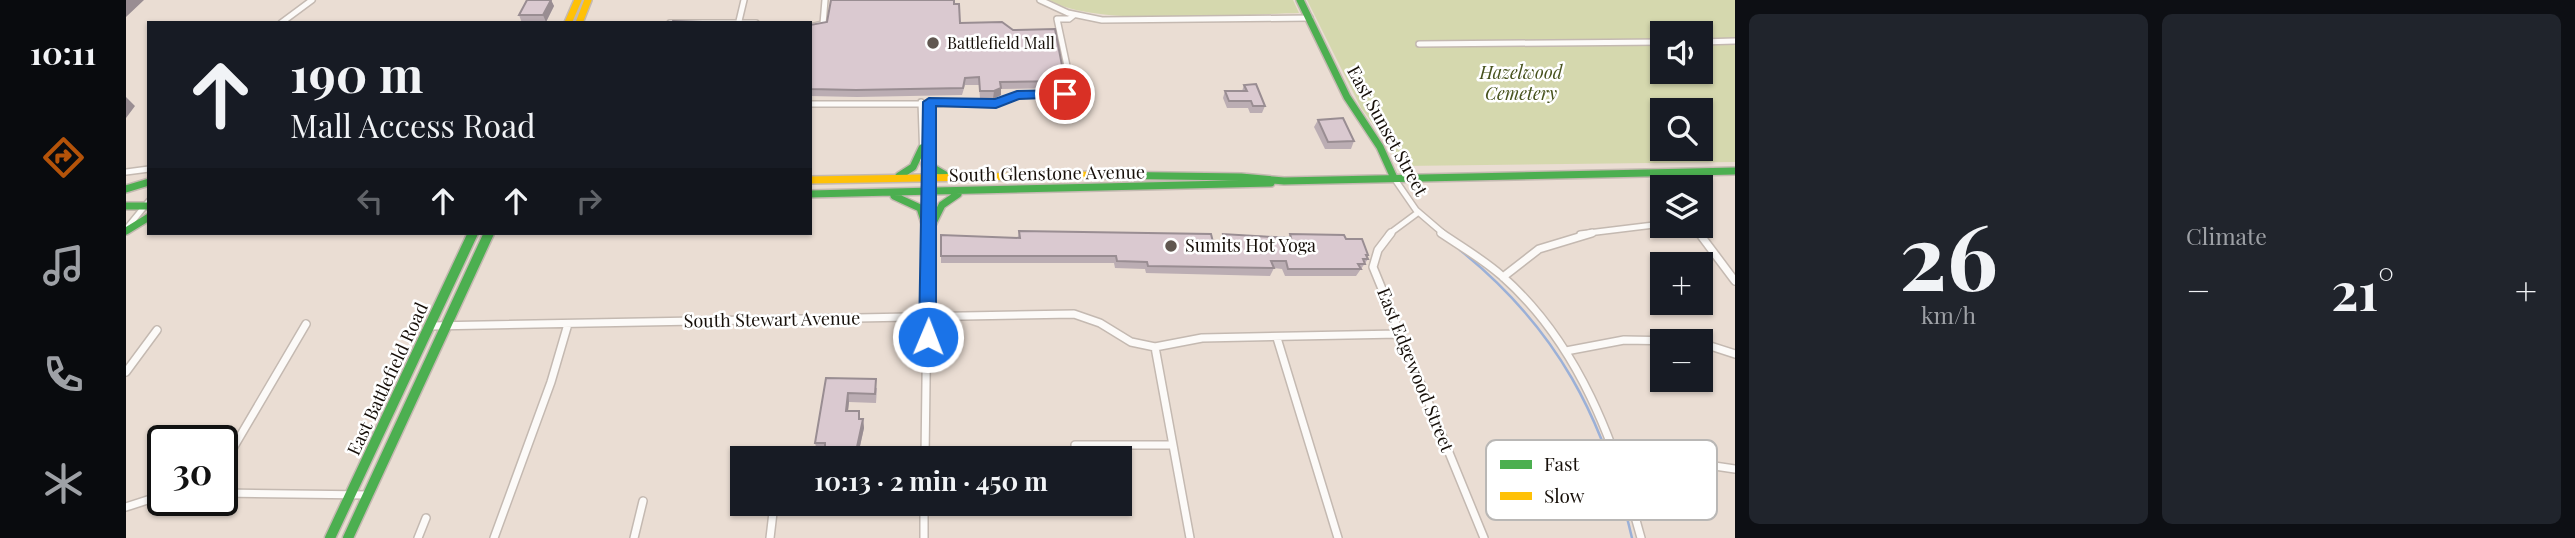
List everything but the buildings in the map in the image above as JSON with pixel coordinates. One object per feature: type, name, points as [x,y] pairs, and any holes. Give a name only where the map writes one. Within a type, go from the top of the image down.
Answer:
[{"type":"main road","points":[[569,21],[578,0]]},
{"type":"main road","points":[[580,21],[588,0]]},
{"type":"main road","name":"East Sunset Street","points":[[1300,0],[1347,97],[1380,147],[1394,178]]},
{"type":"main road","points":[[887,178],[909,170],[922,148]]},
{"type":"main road","points":[[930,166],[950,177]]},
{"type":"main road","name":"South Glenstone Avenue","points":[[812,180],[1241,177],[1283,181],[1735,171]]},
{"type":"main road","name":"South Glenstone Avenue","points":[[812,194],[1259,186],[1283,181]]},
{"type":"main road","points":[[126,191],[147,183]]},
{"type":"main road","points":[[126,191],[147,191]]},
{"type":"main road","points":[[928,233],[942,204],[954,195],[968,192]]},
{"type":"main road","points":[[867,193],[898,197],[916,204],[923,212],[928,233]]},
{"type":"main road","points":[[126,206],[147,204]]},
{"type":"main road","points":[[126,230],[147,218]]},
{"type":"main road","name":"East Battlefield Road","points":[[331,538],[431,326],[471,235]]},
{"type":"main road","name":"East Battlefield Road","points":[[348,538],[488,235]]},
{"type":"street","points":[[284,21],[312,0]]},
{"type":"street","points":[[739,21],[744,0]]},
{"type":"street","points":[[812,27],[823,24],[825,0]]},
{"type":"street","points":[[1040,0],[1074,15],[1120,20],[1310,18]]},
{"type":"street","points":[[812,104],[996,104],[1017,95],[1073,94],[1056,19],[1074,15]]},
{"type":"street","points":[[1713,42],[1735,41]]},
{"type":"street","points":[[1419,44],[1650,42]]},
{"type":"street","points":[[921,102],[922,148],[928,178]]},
{"type":"street","points":[[925,446],[929,102]]},
{"type":"street","points":[[126,172],[147,169]]},
{"type":"street","name":"East Sunset Street","points":[[1394,178],[1416,214],[1503,277],[1545,321],[1566,351],[1609,440]]},
{"type":"street","points":[[126,230],[147,204]]},
{"type":"street","name":"East Edgewood Street","points":[[1416,214],[1395,228],[1376,251],[1373,267],[1484,538]]},
{"type":"street","points":[[1503,277],[1539,249],[1581,234],[1650,225]]},
{"type":"street","points":[[1703,238],[1735,281]]},
{"type":"street","name":"South Stewart Avenue","points":[[431,326],[1074,314],[1100,323],[1131,342],[1155,347],[1202,338],[1399,334]]},
{"type":"street","points":[[238,440],[306,324]]},
{"type":"street","points":[[494,538],[551,382],[568,324]]},
{"type":"street","points":[[126,372],[157,330]]},
{"type":"street","points":[[1277,338],[1338,538]]},
{"type":"street","points":[[1566,351],[1624,340],[1650,340]]},
{"type":"street","points":[[1155,347],[1190,538]]},
{"type":"street","points":[[1713,347],[1735,354]]},
{"type":"street","points":[[1074,445],[1171,445]]},
{"type":"street","points":[[1717,466],[1735,469]]},
{"type":"street","points":[[238,493],[369,495]]},
{"type":"street","points":[[126,506],[147,500]]},
{"type":"street","points":[[634,538],[643,501]]},
{"type":"street","points":[[769,538],[772,516]]},
{"type":"street","points":[[924,538],[925,516]]},
{"type":"street","points":[[418,538],[426,518]]},
{"type":"street","name":"East Sunset Street","points":[[1635,520],[1641,538]]},
{"type":"green space","points":[[1049,0],[1293,0],[1299,13],[1133,17],[1071,9]]},
{"type":"green space","name":"Hazelwood Cemetery","points":[[1307,0],[1735,0],[1735,162],[1402,166],[1397,164],[1385,140],[1361,108]]},
{"type":"waterway","points":[[1460,250],[1524,311],[1550,344],[1572,378],[1602,440]]},
{"type":"waterway","points":[[1628,520],[1632,538]]},
{"type":"traffic: fast","points":[[1300,0],[1347,97],[1380,147],[1394,178]]},
{"type":"traffic: fast","points":[[899,176],[913,167],[922,148]]},
{"type":"traffic: fast","points":[[930,166],[947,176]]},
{"type":"traffic: fast","points":[[1096,175],[1241,177],[1284,181],[1735,171]]},
{"type":"traffic: fast","points":[[126,189],[147,183]]},
{"type":"traffic: fast","points":[[812,194],[1271,183]]},
{"type":"traffic: fast","points":[[928,233],[942,205],[958,194]]},
{"type":"traffic: fast","points":[[894,196],[920,208],[928,233]]},
{"type":"traffic: fast","points":[[126,206],[147,206]]},
{"type":"traffic: fast","points":[[126,231],[147,218]]},
{"type":"traffic: fast","points":[[330,538],[472,235]]},
{"type":"traffic: fast","points":[[348,538],[488,235]]},
{"type":"traffic: slow","points":[[569,21],[578,0]]},
{"type":"traffic: slow","points":[[580,21],[588,0]]},
{"type":"traffic: slow","points":[[812,180],[1096,175]]},
{"type":"place","name":"Battlefield Mall","points":[[933,43]]},
{"type":"place","name":"Sumits Hot Yoga","points":[[1171,246]]},
{"type":"route","points":[[928,337],[928,178],[931,153],[929,102],[996,104],[1017,95],[1065,94]]}]
